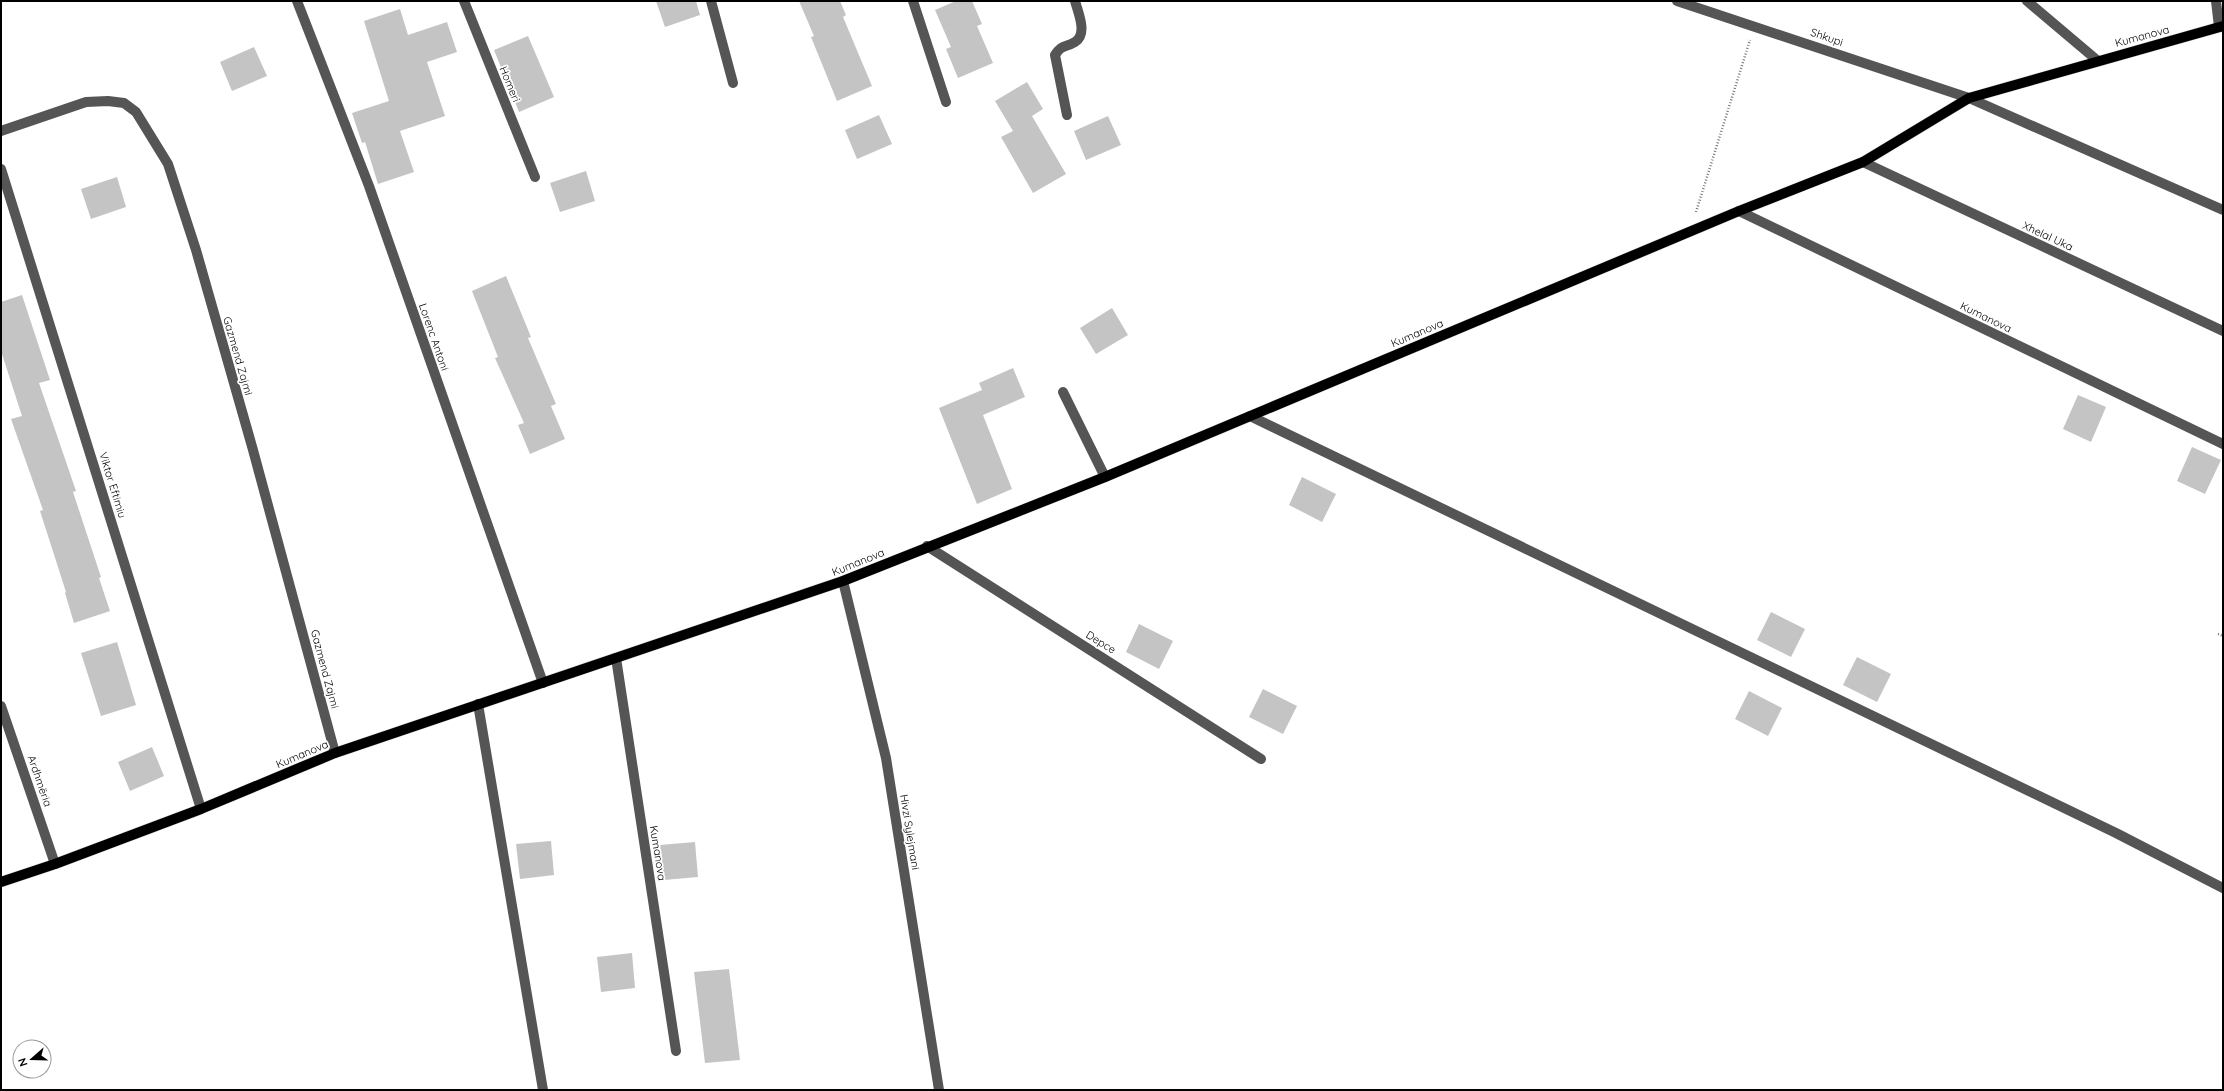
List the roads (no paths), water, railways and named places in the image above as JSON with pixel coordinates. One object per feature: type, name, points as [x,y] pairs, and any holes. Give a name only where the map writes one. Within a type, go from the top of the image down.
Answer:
[{"type":"main road","name":"Kumanova","points":[[1,882],[55,864],[201,809],[335,753],[843,582],[927,546],[1105,477],[1739,211],[1863,162],[1969,98],[2221,26]]},
{"type":"street","name":"Lorenc Antoni","points":[[297,1],[369,186],[542,683]]},
{"type":"street","name":"Homeri","points":[[464,1],[535,177]]},
{"type":"street","points":[[711,1],[732,83]]},
{"type":"street","points":[[914,1],[946,102]]},
{"type":"street","points":[[1067,115],[1055,55],[1060,48],[1076,42],[1081,34],[1081,23],[1075,1]]},
{"type":"street","name":"Shkupi","points":[[1677,1],[1754,25],[1969,98],[2223,210]]},
{"type":"street","points":[[2027,1],[2098,61]]},
{"type":"street","points":[[2216,1],[2221,26]]},
{"type":"street","name":"Gazmend Zajmi","points":[[1,131],[86,102],[108,101],[124,103],[136,112],[168,164],[196,250],[254,450],[335,753]]},
{"type":"street","name":"Xhelal Uka","points":[[1863,162],[2223,331]]},
{"type":"street","name":"Viktor Eftimiu","points":[[1,169],[201,809]]},
{"type":"street","name":"Kumanova","points":[[1739,211],[2223,444]]},
{"type":"street","points":[[1062,392],[1105,477]]},
{"type":"street","points":[[1250,416],[2116,833],[2223,888]]},
{"type":"street","name":"Depce","points":[[927,546],[1261,759]]},
{"type":"street","name":"Hivzi Sylejmani","points":[[843,582],[886,758],[939,1090]]},
{"type":"street","name":"Kumanova","points":[[616,658],[676,1051]]},
{"type":"street","points":[[478,704],[543,1090]]},
{"type":"street","name":"Ardhmëria","points":[[1,706],[55,864]]}]
